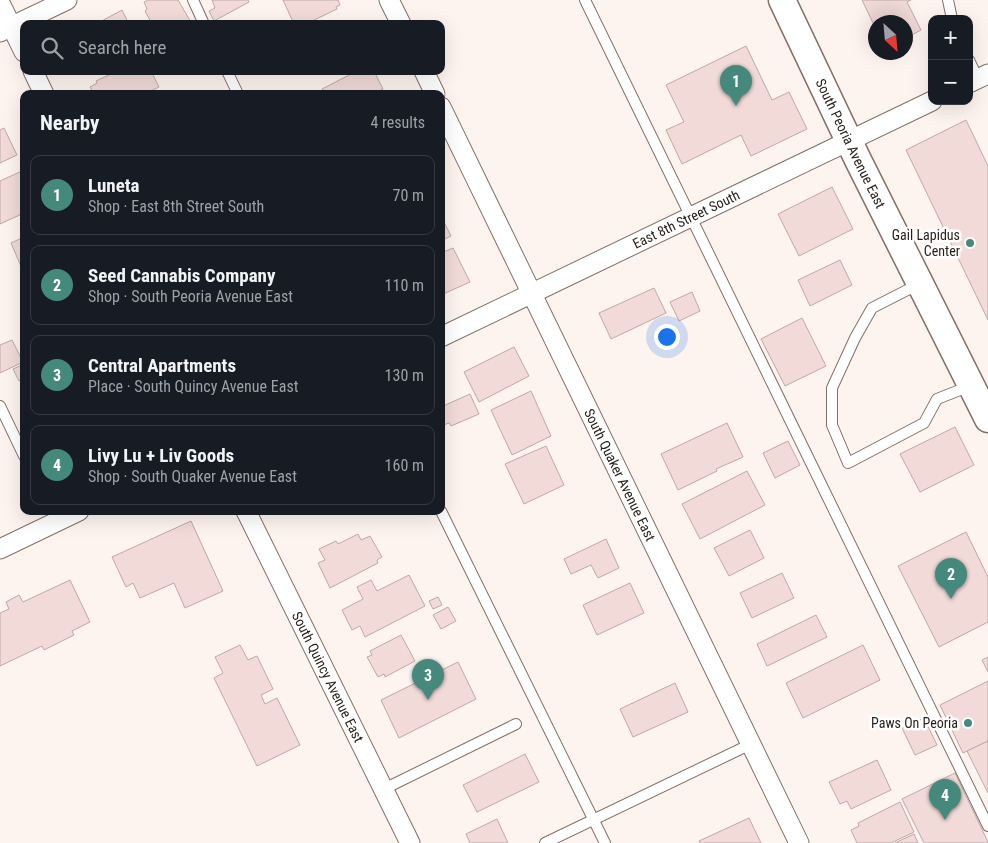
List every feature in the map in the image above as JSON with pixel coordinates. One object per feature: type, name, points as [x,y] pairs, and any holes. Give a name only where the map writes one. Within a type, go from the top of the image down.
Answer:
[{"type":"main road","name":"South Peoria Avenue East","points":[[782,0],[849,141],[988,419]]},
{"type":"street","points":[[25,20],[67,0]]},
{"type":"street","points":[[389,0],[399,20]]},
{"type":"street","points":[[0,3],[6,29],[20,47]]},
{"type":"street","points":[[6,29],[20,22]]},
{"type":"street","points":[[35,75],[42,90]]},
{"type":"street","points":[[426,75],[433,90]]},
{"type":"street","name":"East 8th Street South","points":[[445,335],[928,103]]},
{"type":"street","name":"South Quaker Avenue East","points":[[445,115],[799,843]]},
{"type":"street","name":"South Quincy Avenue East","points":[[248,515],[410,843]]},
{"type":"street","points":[[0,549],[53,517]]},
{"type":"lane","points":[[193,0],[202,20]]},
{"type":"lane","points":[[585,0],[988,826]]},
{"type":"lane","points":[[948,0],[951,15]]},
{"type":"lane","points":[[229,75],[236,90]]},
{"type":"lane","points":[[920,284],[872,308],[855,338],[832,388],[832,426],[848,464],[924,423],[936,399],[971,385]]},
{"type":"lane","points":[[0,406],[20,448]]},
{"type":"lane","points":[[443,515],[605,843]]},
{"type":"lane","points":[[384,790],[516,724]]},
{"type":"lane","points":[[545,843],[751,744]]},
{"type":"building","points":[[148,0],[178,0],[190,20],[150,20],[145,11],[147,9],[144,2]]},
{"type":"building","points":[[212,0],[248,0],[249,2],[214,20],[209,11],[215,8]]},
{"type":"building","points":[[283,0],[338,0],[340,5],[336,7],[337,9],[314,20],[292,20]]},
{"type":"building","points":[[862,0],[911,0],[907,2],[921,30],[913,34],[913,15],[869,15]]},
{"type":"building","points":[[122,10],[127,20],[104,20]]},
{"type":"building","points":[[746,46],[772,100],[789,92],[807,129],[751,156],[741,135],[682,164],[666,130],[684,122],[666,85]]},
{"type":"building","points":[[109,75],[153,75],[159,87],[153,90],[92,90],[90,87],[97,83],[96,81]]},
{"type":"building","points":[[349,75],[376,75],[383,89],[323,90]]},
{"type":"building","name":"Gail Lapidus Center","points":[[966,120],[988,166],[988,320],[906,150]]},
{"type":"building","points":[[4,128],[17,155],[0,163],[0,130]]},
{"type":"building","points":[[20,172],[20,215],[0,224],[0,181]]},
{"type":"building","points":[[832,187],[853,229],[799,256],[778,214]]},
{"type":"building","points":[[445,224],[451,236],[445,239]]},
{"type":"building","points":[[20,239],[20,264],[11,243]]},
{"type":"building","points":[[453,248],[470,282],[445,293],[445,251]]},
{"type":"building","points":[[840,260],[852,285],[810,306],[798,280]]},
{"type":"building","points":[[654,288],[666,313],[611,339],[599,313]]},
{"type":"building","points":[[692,292],[700,311],[679,321],[670,302]]},
{"type":"building","points":[[802,318],[826,366],[785,386],[761,339]]},
{"type":"building","points":[[12,340],[20,356],[20,363],[0,373],[0,345]]},
{"type":"building","points":[[514,347],[529,376],[479,402],[464,372]]},
{"type":"building","points":[[20,366],[19,381],[13,369]]},
{"type":"building","points":[[531,391],[551,436],[512,455],[491,410]]},
{"type":"building","points":[[470,394],[479,414],[451,426],[449,423],[445,424],[445,405]]},
{"type":"building","points":[[727,423],[743,457],[716,469],[717,471],[678,490],[661,454]]},
{"type":"building","points":[[955,427],[974,465],[920,492],[900,454]]},
{"type":"building","points":[[788,441],[800,465],[775,478],[763,453]]},
{"type":"building","points":[[546,446],[564,485],[524,504],[505,464]]},
{"type":"building","points":[[747,471],[765,505],[700,539],[682,504]]},
{"type":"building","points":[[191,521],[223,591],[185,608],[174,583],[140,598],[133,583],[126,587],[112,557]]},
{"type":"building","points":[[750,530],[764,558],[729,576],[714,548]]},
{"type":"building","points":[[966,532],[988,577],[988,622],[939,647],[898,566]]},
{"type":"building","points":[[358,534],[361,540],[370,536],[382,557],[377,560],[378,563],[330,588],[318,563],[325,560],[319,549],[336,541],[338,544]]},
{"type":"building","points":[[606,539],[619,568],[598,578],[591,565],[571,574],[564,559]]},
{"type":"building","points":[[782,573],[794,598],[752,618],[740,593]]},
{"type":"building","points":[[409,575],[425,606],[365,637],[360,626],[352,630],[342,610],[363,599],[357,587],[371,580],[377,591]]},
{"type":"building","points":[[70,580],[90,622],[72,631],[74,635],[44,650],[42,646],[0,666],[0,613],[9,609],[6,602],[19,595],[23,602]]},
{"type":"building","points":[[630,583],[644,613],[597,635],[583,605]]},
{"type":"building","points":[[438,597],[442,605],[433,609],[429,601]]},
{"type":"building","points":[[448,607],[456,621],[441,629],[433,615]]},
{"type":"building","points":[[816,615],[827,637],[767,666],[757,644]]},
{"type":"building","points":[[401,635],[415,661],[385,677],[384,674],[378,677],[367,657],[372,655],[370,651]]},
{"type":"building","points":[[240,645],[248,660],[257,656],[273,689],[261,695],[265,704],[277,698],[300,745],[257,766],[214,678],[223,673],[215,657]]},
{"type":"building","points":[[863,645],[880,680],[803,718],[786,683]]},
{"type":"building","points":[[988,657],[988,672],[982,660]]},
{"type":"building","points":[[458,662],[476,699],[399,738],[381,700]]},
{"type":"building","name":"Paws On Peoria","points":[[988,681],[988,741],[963,753],[940,705]]},
{"type":"building","points":[[675,683],[688,712],[633,737],[620,709]]},
{"type":"building","points":[[924,718],[937,745],[915,755],[902,728]]},
{"type":"building","points":[[988,741],[988,793],[967,751]]},
{"type":"building","points":[[525,754],[539,782],[477,812],[463,785]]},
{"type":"building","points":[[877,760],[891,790],[851,809],[847,801],[840,804],[829,782]]},
{"type":"building","points":[[955,773],[988,843],[924,843],[902,799]]},
{"type":"building","points":[[900,802],[914,832],[891,843],[857,843],[851,830],[859,826],[858,823]]},
{"type":"building","points":[[749,818],[761,843],[700,843],[699,841]]},
{"type":"building","points":[[497,819],[508,843],[470,843],[466,834]]},
{"type":"building","points":[[914,834],[918,843],[895,843]]},
{"type":"place","name":"Luneta","points":[[736,106]]},
{"type":"place","name":"Gail Lapidus Center","points":[[970,243]]},
{"type":"place","name":"Seed Cannabis Company","points":[[951,599]]},
{"type":"place","name":"Central Apartments","points":[[428,700]]},
{"type":"place","name":"Paws On Peoria","points":[[968,723]]},
{"type":"place","name":"Livy Lu + Liv Goods","points":[[945,820]]}]
